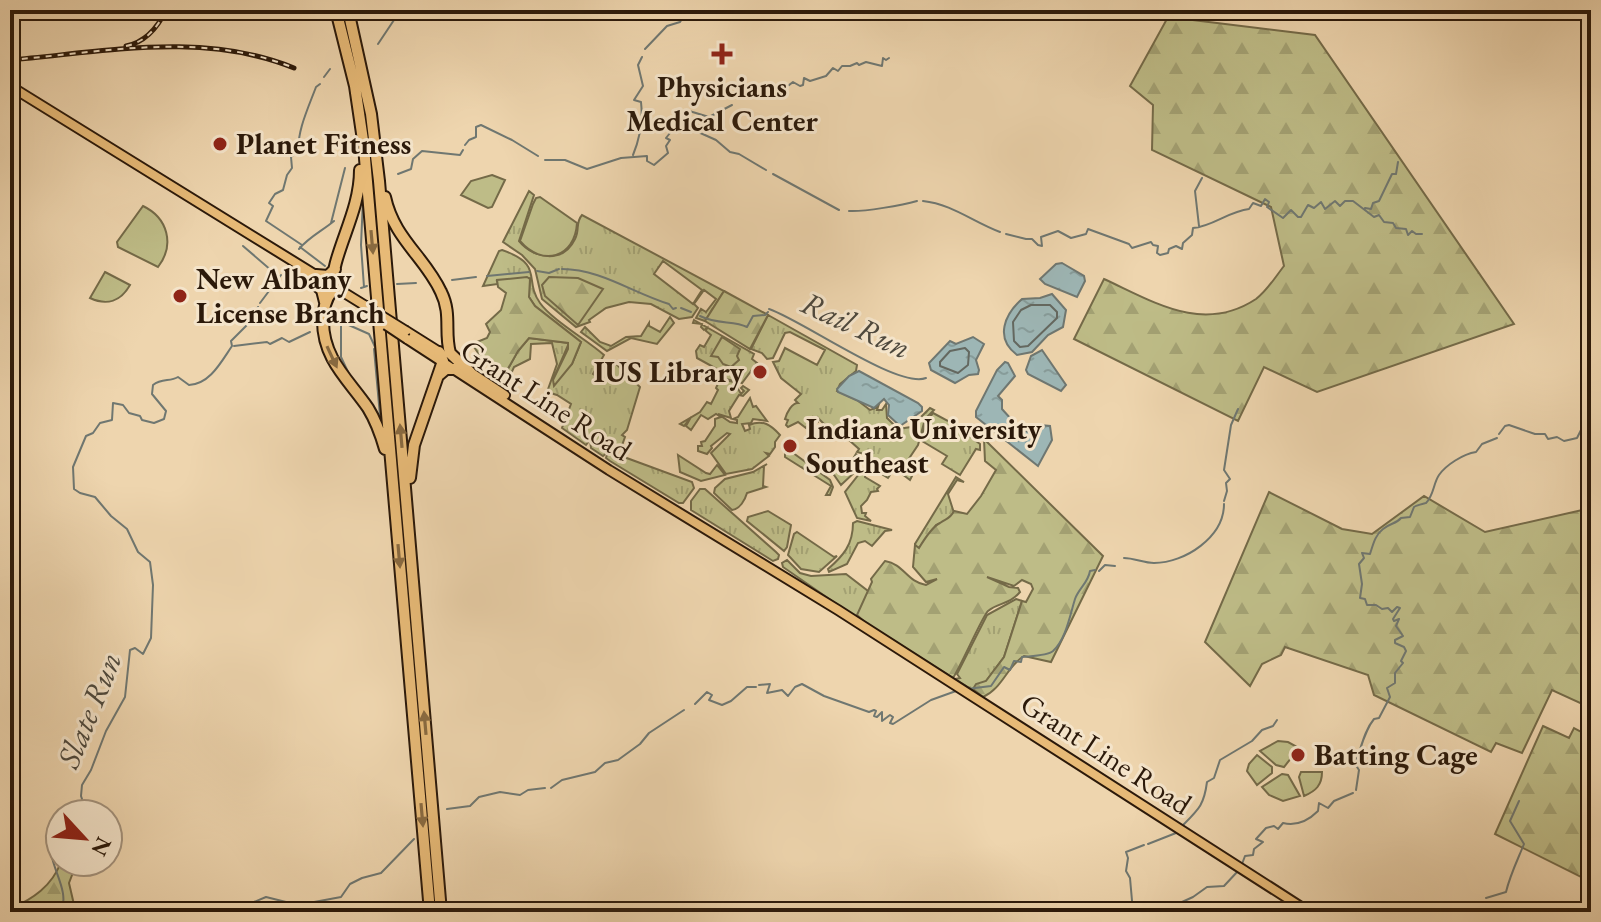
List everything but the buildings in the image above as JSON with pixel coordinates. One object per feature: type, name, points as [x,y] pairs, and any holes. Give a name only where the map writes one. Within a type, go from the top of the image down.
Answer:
[{"type":"highway","points":[[336,10],[355,86],[364,147],[428,912]]},
{"type":"highway","points":[[348,10],[367,91],[386,203],[401,237],[434,280],[445,301],[449,322],[439,375],[411,463],[411,555]]},
{"type":"highway","points":[[325,302],[335,289],[335,267],[359,190],[358,108]]},
{"type":"highway","points":[[374,136],[441,912]]},
{"type":"highway","points":[[316,275],[328,276],[335,267]]},
{"type":"highway","points":[[301,271],[322,290],[325,302],[323,333],[335,365],[367,407],[381,434],[397,524]]},
{"type":"highway","points":[[443,355],[452,356],[470,372]]},
{"type":"highway","points":[[439,375],[446,369],[455,369]]},
{"type":"main road","name":"Grant Line Road","points":[[10,86],[443,355],[455,369],[619,476],[838,610],[1309,912]]},
{"type":"main road","name":"Grant Line Road","points":[[232,223],[242,235],[335,289]]},
{"type":"main road","name":"Grant Line Road","points":[[470,372],[612,466],[799,580],[838,610]]},
{"type":"green space","points":[[1168,17],[1315,35],[1514,324],[1317,392],[1264,367],[1238,421],[1074,339],[1104,279],[1179,311],[1217,314],[1256,299],[1284,266],[1271,207],[1152,150],[1153,105],[1130,86]]},
{"type":"green space","points":[[492,175],[505,180],[492,207],[461,195],[471,181]]},
{"type":"green space","points":[[529,191],[534,195],[519,241],[532,252],[556,255],[570,247],[582,215],[724,291],[705,321],[696,318],[701,309],[706,312],[716,299],[704,290],[694,304],[698,308],[692,317],[679,319],[651,304],[629,302],[606,308],[590,322],[576,327],[542,299],[535,269],[503,242]],"holes":[[[663,261],[702,290],[693,304],[654,274]]]},
{"type":"green space","points":[[540,197],[577,223],[570,244],[556,255],[538,254],[520,241],[533,204]]},
{"type":"green space","points":[[143,206],[158,218],[166,233],[166,250],[158,267],[118,247],[117,242]]},
{"type":"green space","points":[[502,250],[524,261],[531,273],[535,294],[545,310],[604,355],[593,374],[598,377],[607,361],[612,360],[640,387],[627,430],[622,435],[625,437],[621,448],[616,447],[612,454],[620,458],[626,446],[624,457],[692,482],[694,488],[683,503],[610,461],[606,458],[608,452],[603,456],[591,448],[590,440],[586,445],[562,428],[571,404],[547,392],[557,364],[552,343],[531,344],[530,359],[514,367],[510,376],[505,374],[529,338],[569,343],[553,380],[572,364],[581,342],[535,306],[529,297],[530,278],[497,281],[498,284],[483,286]]},
{"type":"green space","points":[[105,272],[130,285],[122,295],[102,302],[90,298]]},
{"type":"green space","points":[[549,277],[578,278],[603,289],[578,325],[545,296],[542,285]]},
{"type":"green space","points":[[530,279],[529,297],[535,306],[581,342],[572,364],[554,386],[553,380],[568,343],[529,338],[505,374],[485,363],[472,344],[487,338],[490,332],[486,324],[501,310],[506,293],[498,287],[497,280]]},
{"type":"green space","points":[[724,291],[768,315],[750,349],[705,321]]},
{"type":"green space","points":[[768,315],[857,365],[856,371],[840,384],[837,391],[870,410],[876,408],[880,401],[877,410],[882,410],[886,404],[887,418],[898,429],[911,427],[930,408],[934,410],[925,419],[918,445],[902,469],[912,476],[910,480],[894,468],[889,470],[892,472],[888,478],[870,467],[866,469],[865,477],[880,486],[861,506],[862,513],[866,513],[865,516],[871,521],[857,518],[845,492],[871,462],[868,455],[857,452],[859,449],[849,440],[852,436],[848,439],[837,437],[818,418],[818,421],[813,417],[806,428],[798,422],[788,427],[786,425],[787,414],[798,403],[795,400],[801,394],[781,378],[773,362],[779,361],[785,348],[817,365],[825,350],[790,332],[785,333],[773,358],[767,359],[762,353],[751,349]]},
{"type":"green space","points":[[670,317],[674,323],[657,344],[631,338],[607,351],[581,332],[585,327],[600,342],[611,346],[626,337],[641,336],[649,323],[660,332]]},
{"type":"green space","points":[[702,324],[754,354],[752,359],[757,363],[742,383],[722,378],[717,369],[697,358],[696,351],[700,345],[704,347],[711,335],[707,328],[704,330],[701,327]]},
{"type":"green space","points":[[722,337],[740,349],[739,360],[731,367],[723,364],[718,357],[711,356]]},
{"type":"green space","points":[[720,379],[734,382],[741,394],[743,386],[749,390],[743,396],[739,395],[729,411],[731,418],[718,414],[737,423],[733,419],[738,417],[750,398],[753,407],[756,406],[767,421],[753,419],[751,423],[742,424],[745,431],[750,429],[749,425],[763,423],[780,435],[770,454],[766,453],[769,456],[752,469],[726,474],[711,453],[730,434],[727,433],[711,446],[707,454],[698,451],[698,446],[702,446],[701,442],[715,426],[715,419],[721,417],[716,414],[708,419],[701,415],[691,430],[686,426],[707,402],[711,404]]},
{"type":"green space","points":[[933,413],[980,444],[980,450],[976,449],[960,475],[942,464],[947,456],[922,441],[924,426]]},
{"type":"green space","points":[[984,439],[1103,556],[1051,662],[1024,656],[983,697],[973,689],[976,684],[986,681],[1004,657],[1022,601],[1026,602],[1033,589],[1031,584],[1022,580],[1014,586],[987,577],[1018,588],[1020,592],[988,611],[953,678],[876,632],[857,615],[871,579],[885,561],[920,583],[926,585],[937,579],[926,582],[913,567],[915,545],[919,548],[934,528],[954,511],[967,514],[981,496],[996,470],[985,461]]},
{"type":"green space","points":[[785,447],[830,480],[833,487],[830,495],[826,495],[831,486],[785,457]]},
{"type":"green space","points":[[856,454],[859,456],[856,471],[841,485],[832,472],[839,460],[849,465]]},
{"type":"green space","points":[[678,455],[706,473],[710,474],[717,465],[725,475],[701,481],[680,472]]},
{"type":"green space","points":[[767,464],[764,466],[763,486],[766,487],[747,493],[737,508],[732,510],[714,493],[725,479],[753,472]]},
{"type":"green space","points":[[956,477],[964,482],[957,480],[948,494],[954,513],[949,520],[936,525],[916,548],[915,544]]},
{"type":"green space","points":[[700,489],[705,489],[776,552],[778,559],[773,561],[691,510],[691,501]]},
{"type":"green space","points":[[1269,492],[1342,529],[1372,534],[1424,496],[1485,532],[1591,508],[1591,708],[1552,690],[1522,753],[1496,743],[1491,752],[1374,695],[1368,675],[1285,647],[1281,655],[1262,664],[1250,686],[1205,642]]},
{"type":"green space","points":[[768,511],[791,525],[784,551],[747,521],[748,517]]},
{"type":"green space","points":[[857,521],[892,530],[885,531],[872,546],[865,541],[858,543],[847,564],[829,572],[828,569],[846,549],[853,523]]},
{"type":"green space","points":[[797,532],[834,557],[837,556],[819,572],[801,569],[788,555]]},
{"type":"green space","points":[[787,560],[800,573],[811,576],[846,574],[868,591],[864,623],[783,567],[782,563]]},
{"type":"green space","points":[[1016,599],[1022,601],[1004,657],[974,691],[955,679],[960,678],[957,674],[987,615]]},
{"type":"green space","points":[[1543,726],[1569,738],[1574,728],[1591,737],[1591,882],[1495,834]]},
{"type":"green space","points":[[1278,741],[1299,748],[1284,767],[1276,765],[1260,751]]},
{"type":"green space","points":[[1257,755],[1272,767],[1272,773],[1257,785],[1247,771]]},
{"type":"green space","points":[[1301,772],[1322,772],[1318,787],[1304,796],[1299,777]]},
{"type":"green space","points":[[1282,774],[1288,775],[1300,796],[1283,801],[1269,795],[1262,787]]},
{"type":"green space","points":[[52,878],[71,878],[69,883],[75,909],[72,912],[10,912],[10,909],[47,885]]},
{"type":"water","points":[[1062,263],[1084,276],[1085,281],[1077,297],[1040,279],[1056,264]]},
{"type":"water","points":[[1052,294],[1066,310],[1063,327],[1048,335],[1032,352],[1017,355],[1004,334],[1004,326],[1011,312],[1022,299]]},
{"type":"water","points":[[973,337],[984,344],[976,360],[978,374],[955,383],[931,370],[929,363],[950,341],[956,344]]},
{"type":"water","points":[[1042,350],[1066,385],[1061,391],[1028,374],[1026,370],[1031,356]]},
{"type":"water","points":[[1005,362],[1015,376],[998,396],[1002,400],[1002,409],[1021,430],[1029,432],[1040,425],[1050,426],[1052,440],[1038,466],[976,417],[976,411],[997,370]]},
{"type":"water","points":[[859,371],[918,403],[922,411],[900,426],[888,415],[889,405],[884,399],[874,408],[838,392],[837,389],[849,376]]},
{"type":"waterway","points":[[645,49],[667,26],[682,19],[691,20],[691,10]]},
{"type":"waterway","points":[[378,44],[398,14]]},
{"type":"waterway","points":[[633,155],[641,122],[641,102],[634,100],[643,86],[638,65],[642,57]]},
{"type":"waterway","points":[[741,98],[775,92],[793,82],[800,86],[804,78],[810,81],[826,76],[833,68],[838,71],[842,66],[866,62],[882,66],[883,58],[889,58]]},
{"type":"waterway","points":[[324,77],[330,69]]},
{"type":"waterway","points":[[302,245],[266,221],[273,206],[269,203],[275,194],[283,190],[292,168],[291,157],[299,152],[299,136],[316,87],[320,84]]},
{"type":"waterway","points":[[679,121],[686,119],[682,115],[686,110],[709,117],[732,105]]},
{"type":"waterway","name":"Slate Run","points":[[545,160],[565,160],[587,169],[621,158],[647,156],[647,161],[654,165],[668,153],[666,146],[670,140],[666,138],[678,123],[716,140],[730,152],[766,170]]},
{"type":"waterway","name":"Slate Run","points":[[465,145],[476,137],[476,127],[481,125],[538,156]]},
{"type":"waterway","name":"Slate Run","points":[[398,174],[411,169],[413,159],[422,151],[460,155],[463,150]]},
{"type":"waterway","points":[[1365,208],[1371,209],[1373,203],[1379,201],[1392,174],[1396,174],[1398,162]]},
{"type":"waterway","points":[[331,223],[345,168]]},
{"type":"waterway","name":"Slate Run","points":[[773,174],[839,210]]},
{"type":"waterway","points":[[1199,226],[1195,191],[1202,178]]},
{"type":"waterway","points":[[363,199],[361,245],[364,287]]},
{"type":"waterway","name":"Slate Run","points":[[1006,234],[1032,239],[1042,246],[1041,237],[1058,231],[1071,238],[1086,234],[1088,229],[1129,244],[1132,248],[1151,242],[1158,246],[1157,253],[1160,255],[1176,246],[1182,249],[1193,228],[1249,209],[1253,203],[1261,206],[1265,199],[1269,202],[1267,207],[1283,218],[1291,210],[1301,217],[1308,205],[1314,208],[1321,202],[1325,209],[1335,201],[1340,206],[1345,201],[1353,201],[1374,217],[1379,215],[1384,222],[1406,229],[1408,235],[1412,231],[1422,234]]},
{"type":"waterway","name":"Slate Run","points":[[849,211],[917,201]]},
{"type":"waterway","name":"Slate Run","points":[[923,201],[953,209],[1000,232]]},
{"type":"waterway","name":"Slate Run","points":[[299,249],[334,221]]},
{"type":"waterway","points":[[243,246],[279,277]]},
{"type":"waterway","points":[[300,247],[325,266]]},
{"type":"waterway","name":"Rail Run","points":[[537,271],[549,273],[559,269]]},
{"type":"waterway","name":"Rail Run","points":[[562,269],[603,277],[676,308]]},
{"type":"waterway","name":"Rail Run","points":[[487,276],[529,272]]},
{"type":"waterway","name":"Slate Run","points":[[260,303],[281,275]]},
{"type":"waterway","name":"Rail Run","points":[[452,280],[476,277]]},
{"type":"waterway","name":"Rail Run","points":[[397,284],[416,283]]},
{"type":"waterway","name":"Rail Run","points":[[361,288],[367,286]]},
{"type":"waterway","name":"Slate Run","points":[[82,798],[82,785],[125,697],[130,650],[135,648],[143,654],[151,638],[153,585],[150,562],[138,552],[127,529],[95,497],[74,489],[73,467],[86,436],[93,433],[100,423],[112,420],[113,403],[123,405],[129,413],[140,416],[142,420],[154,423],[164,419],[166,411],[152,394],[153,385],[178,377],[189,385],[203,381],[219,365],[232,346],[231,341],[251,321],[258,307]]},
{"type":"waterway","name":"Rail Run","points":[[681,308],[691,312]]},
{"type":"waterway","points":[[332,309],[341,320]]},
{"type":"waterway","name":"Rail Run","points":[[769,309],[873,364],[913,379],[926,378]]},
{"type":"waterway","name":"Rail Run","points":[[700,316],[747,327],[753,316],[768,312]]},
{"type":"waterway","points":[[342,322],[369,334],[376,349]]},
{"type":"waterway","points":[[341,323],[341,357],[350,376]]},
{"type":"waterway","name":"Rail Run","points":[[234,346],[270,344],[282,338],[289,342],[310,332]]},
{"type":"waterway","points":[[398,347],[407,445]]},
{"type":"waterway","points":[[374,349],[380,416]]},
{"type":"waterway","points":[[1224,501],[1226,483],[1230,479],[1224,470],[1231,425],[1238,409]]},
{"type":"waterway","points":[[1499,434],[1509,425],[1535,434],[1545,434],[1548,439],[1557,437],[1564,441],[1577,438],[1582,428],[1591,428]]},
{"type":"waterway","points":[[1356,790],[1359,770],[1355,764],[1363,740],[1390,697],[1387,688],[1395,683],[1395,673],[1403,663],[1401,661],[1406,651],[1395,643],[1403,636],[1396,626],[1399,619],[1393,619],[1400,608],[1392,612],[1388,608],[1367,605],[1365,599],[1360,598],[1362,584],[1359,564],[1364,558],[1362,553],[1370,554],[1376,537],[1383,529],[1401,518],[1410,517],[1414,507],[1426,503],[1437,478],[1446,467],[1497,438]]},
{"type":"waterway","points":[[1124,558],[1154,563],[1190,553],[1201,546],[1217,527],[1224,504]]},
{"type":"waterway","points":[[1099,571],[1105,565],[1115,566]]},
{"type":"waterway","points":[[967,689],[991,686],[1004,667],[1010,670],[1014,661],[1021,662],[1022,657],[1053,651],[1064,633],[1077,595],[1090,571],[1095,570]]},
{"type":"waterway","points":[[759,685],[770,684],[767,693],[782,690],[788,696],[802,684],[824,696],[869,712],[874,710],[874,716],[882,712],[882,721],[890,715],[893,717],[890,723],[893,724],[931,700],[956,691]]},
{"type":"waterway","points":[[695,704],[707,692],[712,695],[709,700],[722,705],[747,687],[756,687]]},
{"type":"waterway","points":[[551,788],[562,780],[595,772],[605,763],[618,760],[649,733],[684,710]]},
{"type":"waterway","points":[[1182,826],[1200,806],[1207,782],[1214,778],[1220,760],[1252,741],[1277,720]]},
{"type":"waterway","points":[[447,809],[470,806],[479,797],[500,792],[520,795],[528,790],[545,788]]},
{"type":"waterway","points":[[1242,864],[1245,856],[1253,855],[1254,849],[1263,842],[1256,839],[1266,828],[1274,826],[1278,829],[1283,823],[1302,822],[1318,811],[1319,803],[1328,808],[1334,801],[1353,793]]},
{"type":"waterway","points":[[1486,898],[1506,892],[1524,844],[1510,821],[1519,801]]},
{"type":"waterway","points":[[1148,844],[1176,833]]},
{"type":"waterway","points":[[230,912],[266,897],[298,905],[341,897],[350,884],[381,873],[414,839]]},
{"type":"waterway","points":[[1133,912],[1126,852],[1144,845]]},
{"type":"waterway","points":[[1160,912],[1207,887],[1224,886],[1238,871]]},
{"type":"waterway","name":"Slate Run","points":[[58,878],[63,893],[61,912]]},
{"type":"railway","points":[[126,46],[150,33],[166,10]]},
{"type":"railway","points":[[10,60],[117,49],[189,47],[225,50],[294,68]]},
{"type":"place","name":"Physicians Medical Center","points":[[722,54]]},
{"type":"place","name":"Planet Fitness","points":[[220,144]]},
{"type":"place","name":"New Albany License Branch","points":[[180,296]]},
{"type":"place","name":"IUS Library","points":[[760,372]]},
{"type":"place","name":"Indiana University Southeast","points":[[790,446]]},
{"type":"place","name":"Batting Cage","points":[[1298,755]]}]
